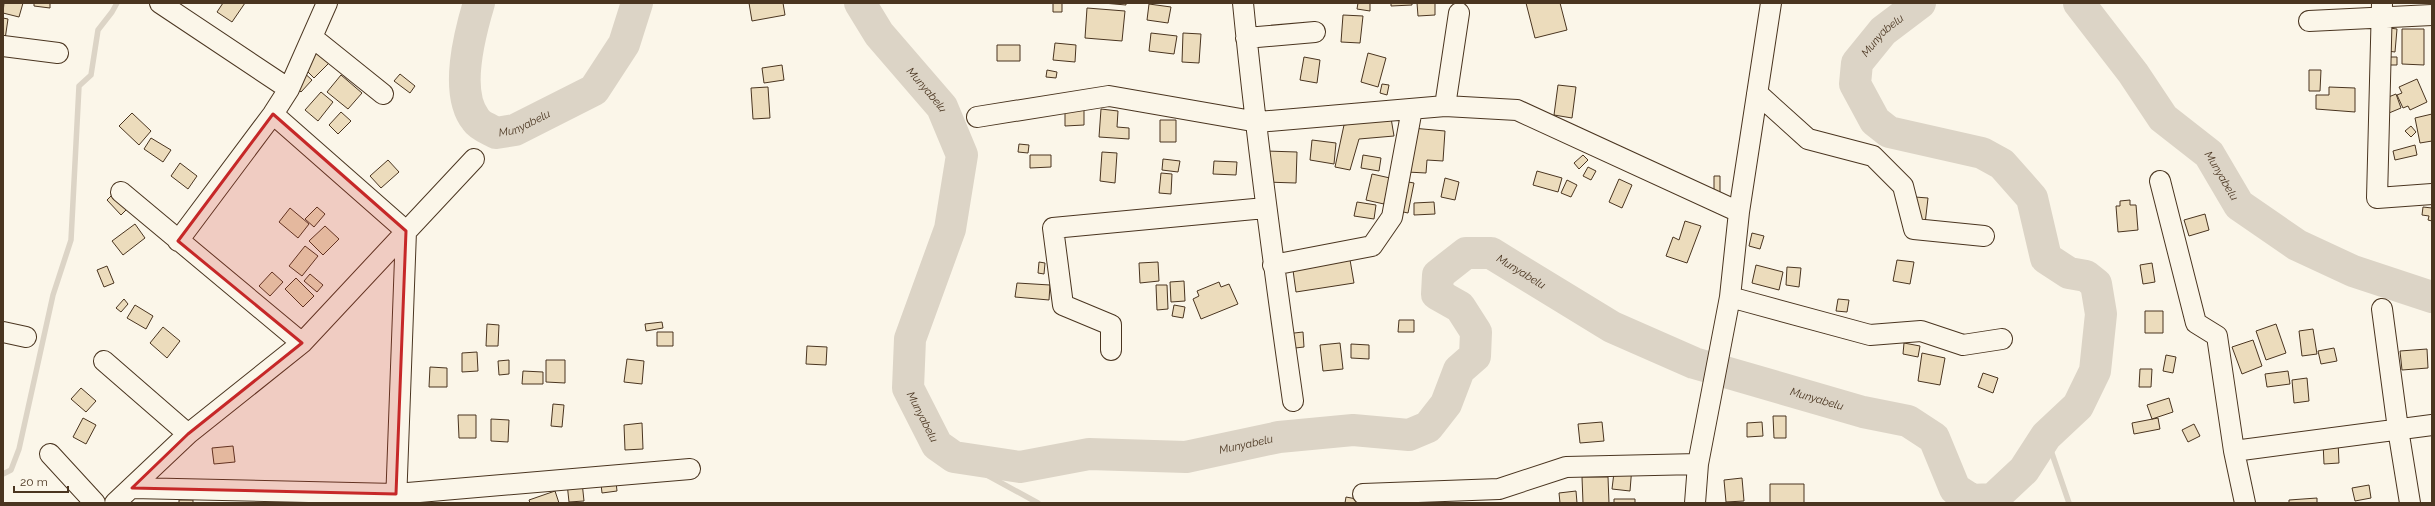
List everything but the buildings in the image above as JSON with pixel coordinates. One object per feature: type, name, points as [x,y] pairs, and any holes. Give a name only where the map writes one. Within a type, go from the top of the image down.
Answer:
[{"type":"street","points":[[160,3],[289,89]]},
{"type":"street","points":[[178,241],[273,114],[289,89],[327,3]]},
{"type":"street","points":[[1243,3],[1246,38],[1258,122],[1265,208],[1293,401]]},
{"type":"street","points":[[1695,503],[1698,464],[1730,297],[1739,212],[1771,3]]},
{"type":"street","points":[[2338,3],[2358,19]]},
{"type":"street","points":[[2382,11],[2377,198],[2432,194]]},
{"type":"street","points":[[2309,21],[2358,19],[2382,11],[2432,15]]},
{"type":"street","points":[[1445,106],[1459,13]]},
{"type":"street","points":[[1246,38],[1315,32]]},
{"type":"street","points":[[312,37],[383,94]]},
{"type":"street","points":[[3,46],[58,52]]},
{"type":"street","points":[[1757,93],[1808,139],[1873,156],[1903,186],[1914,229],[1984,236]]},
{"type":"street","points":[[977,117],[1109,96],[1258,122],[1445,106],[1517,110],[1739,212]]},
{"type":"street","points":[[1273,265],[1372,246],[1392,217],[1412,109]]},
{"type":"street","points":[[273,114],[406,231]]},
{"type":"street","points":[[115,503],[188,434],[302,343],[474,159]]},
{"type":"street","points":[[2160,181],[2196,323],[2217,336],[2234,451],[2245,503]]},
{"type":"street","points":[[121,192],[302,343]]},
{"type":"street","points":[[1111,350],[1111,325],[1063,305],[1053,228],[1265,208]]},
{"type":"street","points":[[396,499],[406,231]]},
{"type":"street","points":[[1730,297],[1870,335],[1921,331],[1963,345],[2002,339]]},
{"type":"street","points":[[2382,309],[2398,429],[2410,503]]},
{"type":"street","points":[[3,332],[26,337]]},
{"type":"street","points":[[104,361],[188,434]]},
{"type":"street","points":[[2234,451],[2432,425]]},
{"type":"street","points":[[50,454],[95,503]]},
{"type":"street","points":[[1363,494],[1499,489],[1566,467],[1698,464]]},
{"type":"street","points":[[132,488],[396,499],[690,469]]},
{"type":"highlighted area","points":[[273,114],[406,231],[396,494],[132,488],[188,434],[302,343],[178,241]]},
{"type":"waterway","points":[[3,474],[11,470],[19,449],[53,295],[71,240],[79,86],[91,75],[98,30],[117,3]]},
{"type":"waterway","name":"Munyabelu","points":[[479,3],[468,46],[465,79],[466,95],[469,108],[476,120],[483,126],[496,133],[515,130],[594,90],[624,44],[637,3]]},
{"type":"waterway","name":"Munyabelu","points":[[860,3],[879,34],[942,107],[962,155],[950,229],[910,339],[908,388],[937,445],[954,457],[1020,467],[1089,454],[1186,457],[1279,437],[1353,430],[1409,435],[1428,427],[1446,404],[1459,370],[1475,356],[1476,332],[1460,307],[1437,294],[1438,275],[1466,253],[1491,253],[1612,327],[1694,363],[1863,412],[1908,421],[1934,438],[1955,489],[1972,500],[1993,499],[2024,470],[2046,436],[2078,406],[2095,371],[2101,314],[2096,284],[2086,276],[2069,273],[2046,258],[2032,198],[2002,164],[1982,153],[1889,132],[1875,121],[1855,84],[1857,63],[1883,31],[1920,3]]},
{"type":"waterway","name":"Munyabelu","points":[[2079,3],[2133,73],[2163,118],[2209,154],[2239,205],[2297,245],[2353,271],[2432,297]]},
{"type":"waterway","points":[[2046,436],[2069,503]]},
{"type":"waterway","points":[[954,457],[1038,503]]}]
